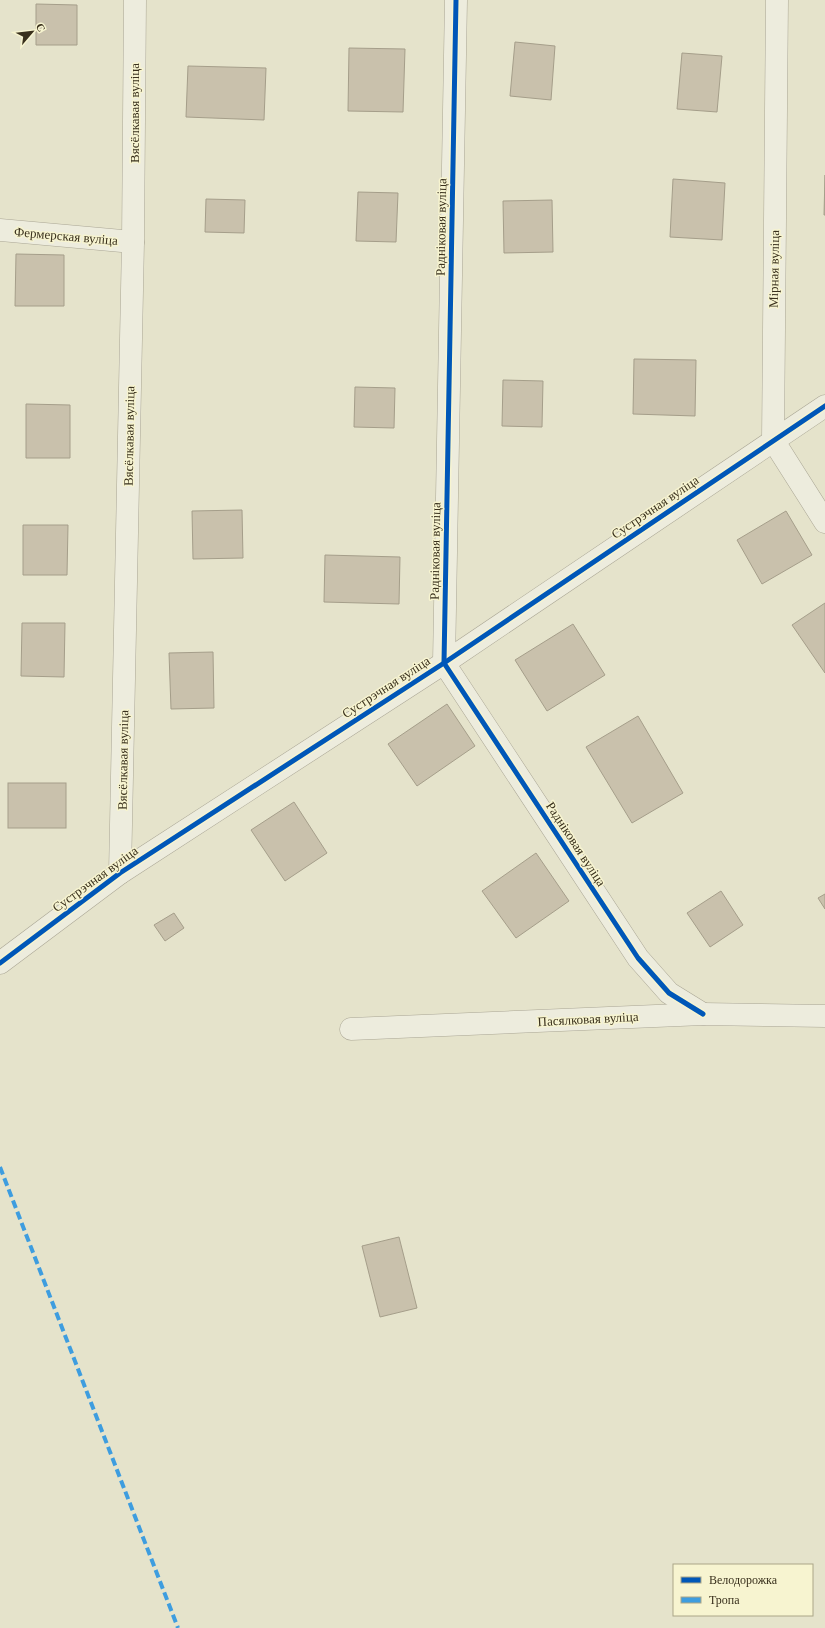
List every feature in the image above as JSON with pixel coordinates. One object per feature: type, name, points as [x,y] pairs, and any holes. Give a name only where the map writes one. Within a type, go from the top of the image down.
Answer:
[{"type":"street","name":"Вясёлкавая вуліца","points":[[120,873],[133,242],[135,0]]},
{"type":"street","name":"Радніковая вуліца","points":[[456,0],[444,663],[638,958],[669,993],[703,1014]]},
{"type":"street","name":"Мірная вуліца","points":[[772,440],[777,0]]},
{"type":"street","name":"Фермерская вуліца","points":[[0,230],[133,242]]},
{"type":"street","name":"Сустрэчная вуліца","points":[[0,963],[120,873],[444,663],[772,440],[825,406]]},
{"type":"street","points":[[772,440],[825,522]]},
{"type":"street","name":"Пасялковая вуліца","points":[[351,1029],[703,1014],[825,1016]]},
{"type":"building","points":[[36,4],[77,5],[77,45],[36,45]]},
{"type":"building","points":[[515,42],[555,46],[551,100],[510,96]]},
{"type":"building","points":[[349,48],[405,49],[403,112],[348,111]]},
{"type":"building","points":[[682,53],[722,56],[717,112],[677,109]]},
{"type":"building","points":[[188,66],[266,68],[264,120],[186,117]]},
{"type":"building","points":[[825,175],[825,215],[824,215]]},
{"type":"building","points":[[673,179],[725,183],[722,240],[670,237]]},
{"type":"building","points":[[358,192],[398,193],[396,242],[356,241]]},
{"type":"building","points":[[206,199],[245,200],[244,233],[205,232]]},
{"type":"building","points":[[552,200],[553,252],[504,253],[503,201]]},
{"type":"building","points":[[16,254],[64,255],[64,306],[15,306]]},
{"type":"building","points":[[634,359],[696,360],[695,416],[633,414]]},
{"type":"building","points":[[503,380],[543,381],[542,427],[502,426]]},
{"type":"building","points":[[355,387],[395,388],[394,428],[354,427]]},
{"type":"building","points":[[26,404],[70,405],[70,458],[26,458]]},
{"type":"building","points":[[242,510],[243,558],[193,559],[192,511]]},
{"type":"building","points":[[786,511],[812,555],[762,584],[737,540]]},
{"type":"building","points":[[23,525],[68,525],[67,575],[23,575]]},
{"type":"building","points":[[325,555],[400,557],[399,604],[324,602]]},
{"type":"building","points":[[825,603],[825,673],[792,625]]},
{"type":"building","points":[[22,623],[65,623],[64,677],[21,676]]},
{"type":"building","points":[[573,624],[605,675],[547,711],[515,660]]},
{"type":"building","points":[[213,652],[214,708],[171,709],[169,653]]},
{"type":"building","points":[[447,704],[475,746],[417,786],[388,744]]},
{"type":"building","points":[[638,716],[683,793],[632,823],[586,747]]},
{"type":"building","points":[[8,783],[66,783],[66,828],[8,828]]},
{"type":"building","points":[[294,802],[327,853],[285,881],[251,830]]},
{"type":"building","points":[[536,853],[569,901],[516,938],[482,891]]},
{"type":"building","points":[[721,891],[743,925],[710,947],[687,913]]},
{"type":"building","points":[[825,894],[825,909],[818,898]]},
{"type":"building","points":[[174,913],[184,928],[165,941],[154,925]]},
{"type":"building","points":[[399,1237],[417,1308],[380,1317],[362,1246]]},
{"type":"marked path","points":[[0,1167],[178,1628]]},
{"type":"cycle path","points":[[456,0],[444,663],[638,958],[669,993],[703,1014]]},
{"type":"cycle path","points":[[0,963],[120,873],[444,663],[825,406]]}]
